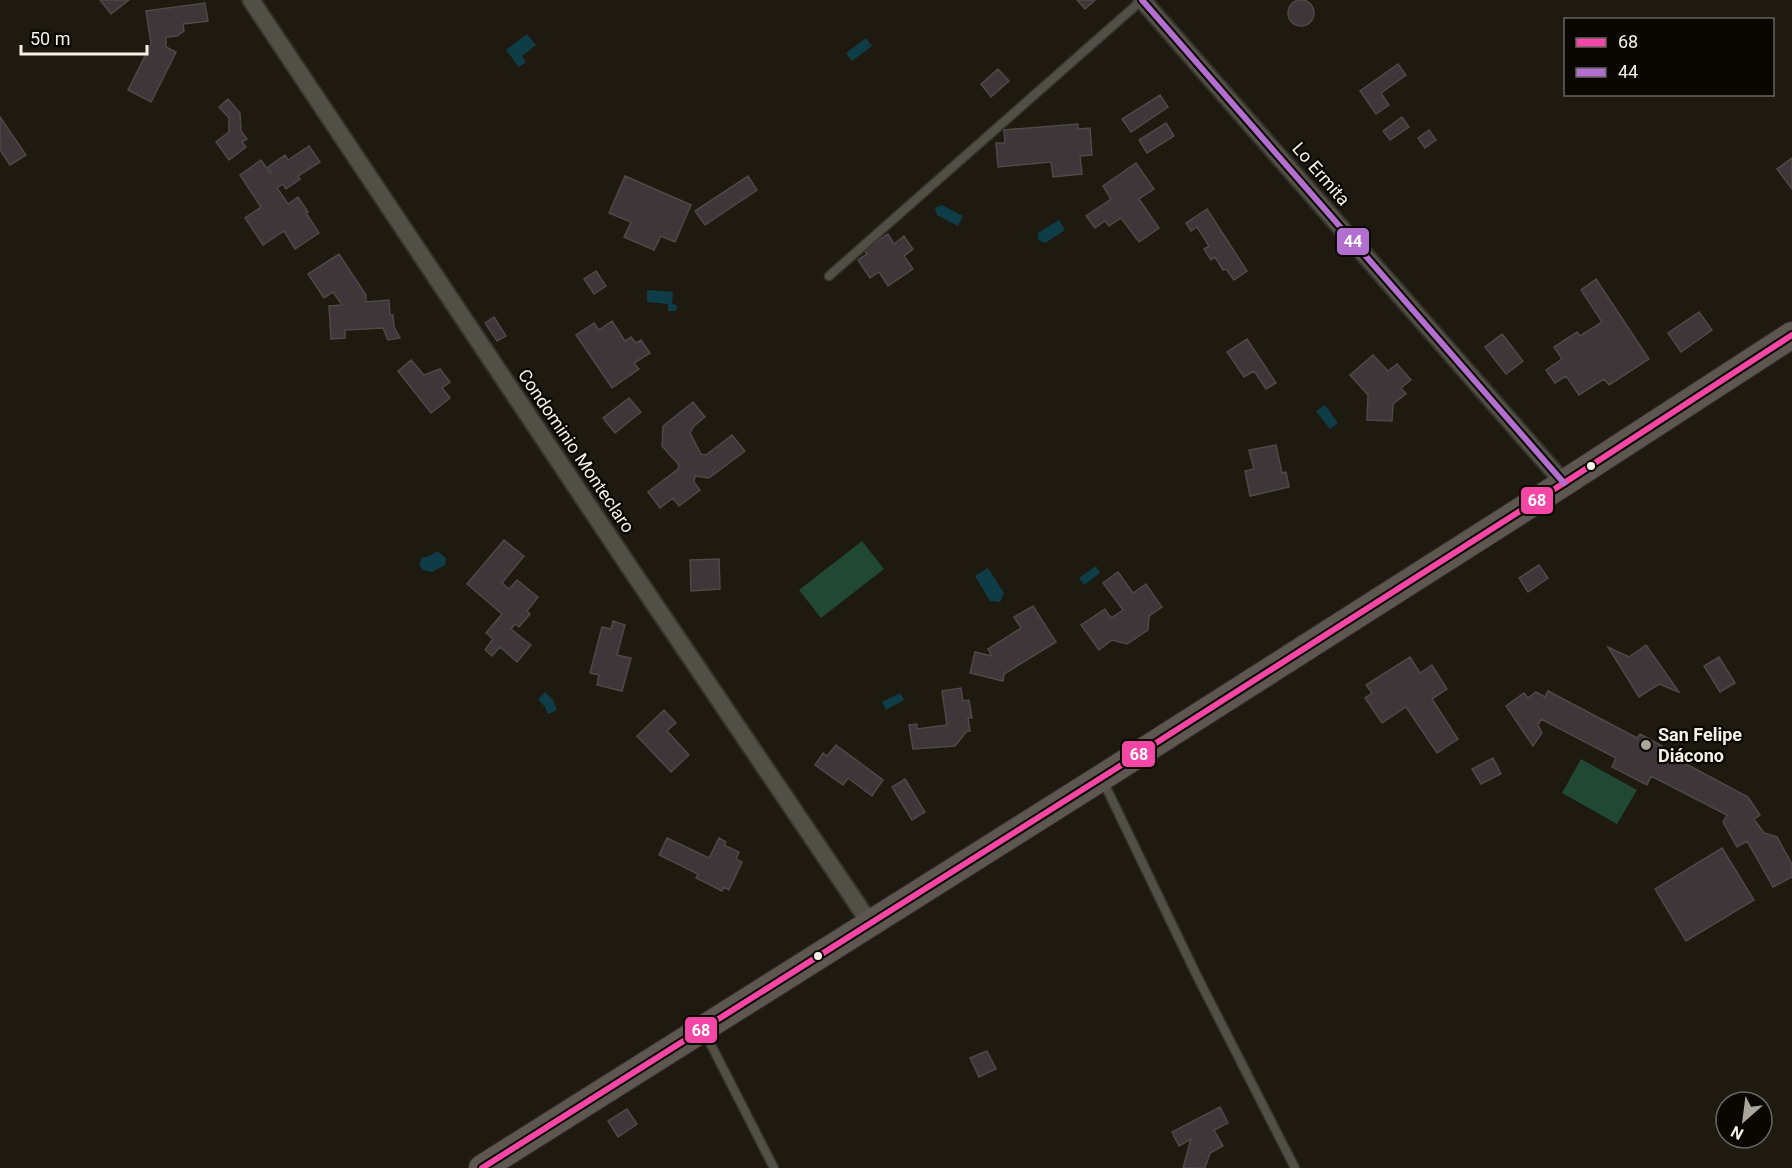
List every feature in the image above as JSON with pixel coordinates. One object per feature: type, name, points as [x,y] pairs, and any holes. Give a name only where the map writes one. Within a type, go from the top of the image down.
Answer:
[{"type":"main road","points":[[482,1168],[1101,778],[1792,335]]},
{"type":"street","name":"Condominio Monteclaro","points":[[251,0],[870,923]]},
{"type":"street","name":"Lo Ermita","points":[[1142,0],[1564,483]]},
{"type":"lane","points":[[829,276],[1142,0]]},
{"type":"lane","points":[[1101,778],[1196,974],[1295,1168]]},
{"type":"lane","points":[[703,1028],[774,1168]]},
{"type":"green space","points":[[862,541],[884,569],[821,618],[799,590]]},
{"type":"green space","points":[[1581,759],[1637,790],[1617,824],[1562,793]]},
{"type":"water","points":[[527,34],[536,45],[522,56],[526,62],[519,67],[506,50]]},
{"type":"water","points":[[866,38],[872,46],[852,61],[846,53]]},
{"type":"water","points":[[942,205],[963,216],[958,226],[937,215],[935,208]]},
{"type":"water","points":[[1059,220],[1065,230],[1045,243],[1038,240],[1038,233]]},
{"type":"water","points":[[647,290],[673,292],[672,304],[677,305],[676,311],[668,311],[668,304],[647,302]]},
{"type":"water","points":[[1325,405],[1338,423],[1330,429],[1316,411]]},
{"type":"water","points":[[437,551],[446,558],[445,565],[432,572],[423,570],[419,564],[422,558]]},
{"type":"water","points":[[1096,566],[1100,573],[1084,585],[1079,578]]},
{"type":"water","points":[[988,568],[1004,593],[1000,602],[990,601],[975,576]]},
{"type":"water","points":[[545,692],[553,700],[557,710],[548,714],[538,699]]},
{"type":"water","points":[[900,693],[904,700],[886,710],[882,702]]},
{"type":"building","points":[[100,0],[129,0],[111,14]]},
{"type":"building","points":[[1077,0],[1095,0],[1085,9]]},
{"type":"building","points":[[1301,0],[1310,4],[1314,13],[1310,22],[1301,26],[1292,22],[1288,13],[1292,4]]},
{"type":"building","points":[[205,3],[208,21],[183,24],[184,31],[177,36],[166,37],[166,47],[176,52],[151,102],[128,90],[151,44],[146,11]]},
{"type":"building","points":[[1398,64],[1406,75],[1381,93],[1389,105],[1376,114],[1360,91]]},
{"type":"building","points":[[998,69],[1009,81],[991,97],[981,84]]},
{"type":"building","points":[[1160,95],[1168,107],[1131,132],[1122,119]]},
{"type":"building","points":[[228,99],[240,113],[241,131],[247,139],[242,142],[246,147],[229,160],[216,142],[229,132],[229,118],[219,107]]},
{"type":"building","points":[[0,117],[26,155],[10,165],[0,150]]},
{"type":"building","points":[[1402,117],[1409,127],[1390,140],[1383,131]]},
{"type":"building","points":[[1166,123],[1174,136],[1147,153],[1139,140]]},
{"type":"building","points":[[1078,124],[1078,129],[1090,128],[1092,155],[1080,156],[1082,174],[1053,177],[1051,162],[998,167],[996,143],[1005,143],[1004,130]]},
{"type":"building","points":[[1429,130],[1436,140],[1425,148],[1418,138]]},
{"type":"building","points":[[309,146],[320,162],[298,176],[300,179],[286,189],[283,184],[277,188],[288,204],[298,197],[319,233],[295,249],[284,231],[263,245],[245,218],[261,207],[240,175],[261,160],[270,173],[272,172],[268,167],[285,155],[288,160]]},
{"type":"building","points":[[1792,158],[1792,189],[1777,169]]},
{"type":"building","points":[[1136,163],[1154,189],[1139,199],[1159,228],[1139,242],[1121,218],[1109,226],[1105,221],[1095,228],[1086,216],[1111,199],[1103,186]]},
{"type":"building","points":[[625,176],[691,205],[675,242],[661,236],[654,250],[624,237],[631,222],[609,213]]},
{"type":"building","points":[[748,176],[757,190],[705,225],[695,211]]},
{"type":"building","points":[[1207,209],[1247,271],[1234,280],[1226,269],[1223,270],[1215,257],[1211,260],[1204,249],[1209,246],[1197,227],[1191,231],[1186,223]]},
{"type":"building","points":[[888,234],[894,244],[904,236],[913,249],[904,256],[913,269],[888,286],[879,272],[870,278],[858,260],[867,254],[864,250]]},
{"type":"building","points":[[339,254],[366,295],[366,302],[389,300],[390,315],[393,315],[394,327],[400,338],[388,340],[383,328],[345,330],[345,338],[331,339],[329,306],[342,305],[333,292],[324,298],[308,274]]},
{"type":"building","points":[[596,271],[606,286],[594,294],[584,279]]},
{"type":"building","points":[[1596,279],[1649,359],[1609,385],[1604,379],[1579,395],[1566,376],[1555,383],[1546,370],[1562,359],[1554,347],[1577,332],[1580,336],[1602,322],[1581,290]]},
{"type":"building","points":[[1699,312],[1712,330],[1681,352],[1668,333]]},
{"type":"building","points":[[494,317],[506,336],[497,341],[485,323]]},
{"type":"building","points":[[612,321],[625,341],[631,337],[636,343],[641,340],[650,353],[634,363],[639,369],[612,388],[576,335],[594,323],[599,330]]},
{"type":"building","points":[[1502,334],[1523,361],[1506,374],[1485,347]]},
{"type":"building","points":[[1247,339],[1276,383],[1266,389],[1254,371],[1244,377],[1227,352]]},
{"type":"building","points":[[1373,355],[1388,371],[1397,364],[1411,380],[1401,388],[1406,394],[1393,404],[1392,421],[1367,420],[1368,395],[1350,375]]},
{"type":"building","points":[[411,360],[424,375],[440,369],[450,382],[442,388],[450,398],[431,413],[398,371]]},
{"type":"building","points":[[629,398],[641,412],[615,433],[603,418]]},
{"type":"building","points":[[693,402],[705,417],[694,426],[690,433],[701,454],[706,455],[732,435],[745,451],[709,478],[695,476],[694,482],[700,490],[679,506],[673,498],[660,508],[648,492],[678,469],[679,465],[662,446],[663,426]]},
{"type":"building","points":[[1276,445],[1282,473],[1286,472],[1289,487],[1250,496],[1245,471],[1254,469],[1249,450]]},
{"type":"building","points":[[504,540],[524,556],[502,583],[509,589],[517,580],[538,597],[527,611],[530,614],[519,627],[515,624],[511,629],[531,645],[517,662],[500,647],[492,656],[485,650],[493,639],[486,633],[502,614],[467,584]]},
{"type":"building","points":[[719,559],[720,589],[691,591],[690,560]]},
{"type":"building","points":[[1539,565],[1548,578],[1528,592],[1519,578]]},
{"type":"building","points":[[1118,572],[1133,593],[1146,584],[1162,607],[1149,616],[1148,630],[1127,644],[1112,640],[1099,650],[1081,625],[1105,609],[1111,618],[1123,610],[1103,583]]},
{"type":"building","points":[[1033,606],[1056,642],[1004,674],[1003,681],[970,673],[975,652],[992,656],[988,649],[1021,628],[1014,617]]},
{"type":"building","points":[[613,621],[625,625],[617,655],[631,658],[622,691],[597,685],[599,675],[590,673],[602,627],[611,629]]},
{"type":"building","points":[[1646,645],[1679,692],[1659,684],[1639,697],[1608,647],[1629,657]]},
{"type":"building","points":[[1410,657],[1420,673],[1432,665],[1447,689],[1432,699],[1458,739],[1437,753],[1406,707],[1382,723],[1365,698],[1372,693],[1366,685]]},
{"type":"building","points":[[1719,657],[1735,683],[1720,692],[1704,666]]},
{"type":"building","points":[[961,688],[963,701],[969,700],[972,718],[968,718],[970,731],[967,731],[955,746],[913,749],[909,725],[917,724],[917,729],[947,725],[942,691]]},
{"type":"building","points":[[1548,691],[1637,738],[1640,734],[1662,746],[1660,750],[1748,797],[1760,815],[1754,819],[1764,833],[1777,837],[1792,864],[1792,877],[1773,887],[1747,841],[1737,847],[1723,822],[1727,815],[1651,776],[1647,785],[1612,767],[1616,758],[1541,719],[1538,725],[1542,733],[1533,746],[1506,706],[1524,693],[1528,698],[1536,692],[1545,697]]},
{"type":"building","points":[[664,710],[676,723],[667,731],[689,755],[671,772],[637,736]]},
{"type":"building","points":[[836,745],[883,780],[872,796],[848,778],[843,785],[815,765],[823,753],[827,756]]},
{"type":"building","points":[[1493,758],[1501,774],[1481,784],[1472,769]]},
{"type":"building","points":[[905,779],[925,812],[912,820],[892,787]]},
{"type":"building","points":[[667,838],[709,858],[719,838],[726,842],[724,845],[739,852],[736,859],[742,862],[729,890],[724,887],[722,891],[696,878],[698,874],[659,855]]},
{"type":"building","points":[[1722,848],[1754,900],[1686,941],[1655,889]]},
{"type":"building","points":[[987,1051],[996,1069],[979,1077],[970,1058]]},
{"type":"building","points":[[1220,1107],[1228,1123],[1214,1130],[1223,1146],[1210,1153],[1205,1168],[1183,1168],[1191,1139],[1179,1146],[1172,1132]]},
{"type":"building","points":[[627,1109],[637,1124],[618,1137],[608,1121]]},
{"type":"transit line","name":"44","points":[[1142,0],[1564,483]]},
{"type":"transit line","name":"68","points":[[482,1168],[1101,778],[1792,335]]},
{"type":"place","name":"San Felipe Diácono","points":[[1646,745]]}]
